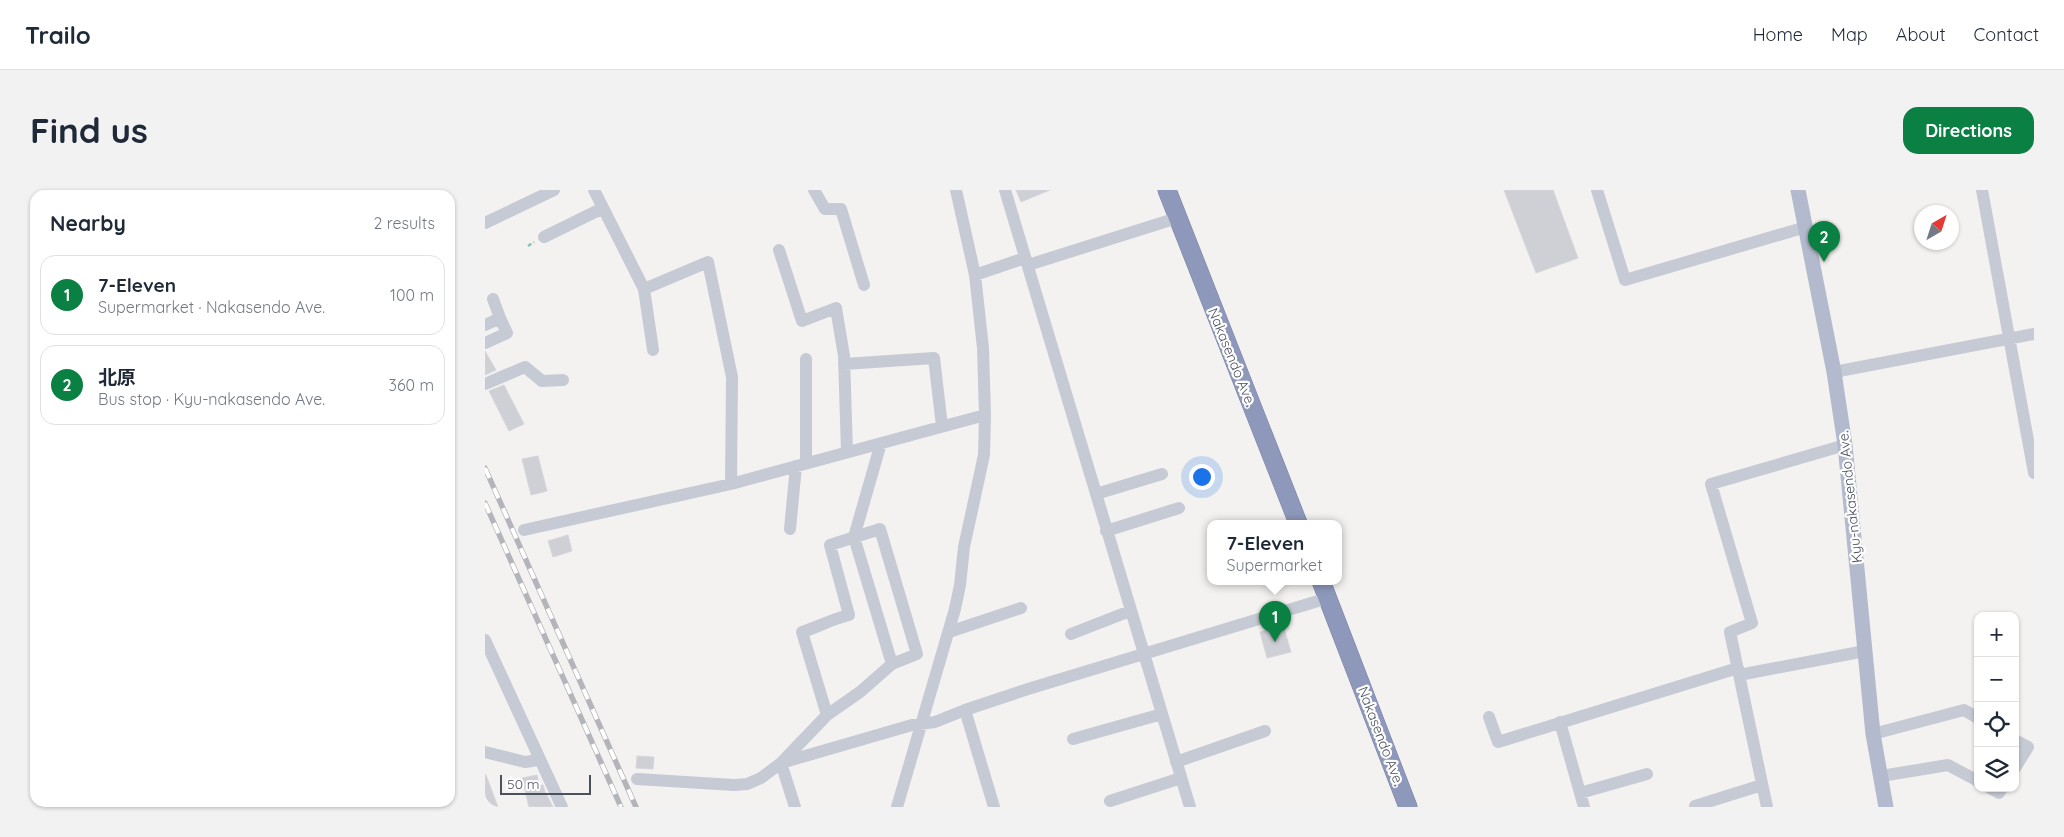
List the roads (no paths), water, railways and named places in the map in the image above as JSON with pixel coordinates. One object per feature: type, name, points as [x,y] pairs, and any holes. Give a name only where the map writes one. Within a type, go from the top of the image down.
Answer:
[{"type":"highway","name":"Nakasendo Ave.","points":[[1167,190],[1297,520]]},
{"type":"highway","name":"Nakasendo Ave.","points":[[1322,585],[1408,807]]},
{"type":"main road","name":"Kyu-nakasendo Ave.","points":[[1798,190],[1834,372],[1845,445],[1873,734],[1886,807]]},
{"type":"street","points":[[485,223],[554,190]]},
{"type":"street","points":[[594,190],[644,289],[653,350]]},
{"type":"street","points":[[814,190],[825,209],[841,209],[864,284]]},
{"type":"street","points":[[897,807],[959,594],[964,547],[984,455],[983,348],[975,275],[956,190]]},
{"type":"street","points":[[1005,190],[1190,807]]},
{"type":"street","points":[[1597,190],[1625,280],[1806,227]]},
{"type":"street","points":[[1982,190],[2034,473]]},
{"type":"street","points":[[544,237],[603,208]]},
{"type":"street","points":[[975,275],[1027,262],[1177,218]]},
{"type":"street","points":[[779,250],[802,322],[836,308],[844,364],[847,452]]},
{"type":"street","points":[[644,289],[708,262],[732,377],[731,484]]},
{"type":"street","points":[[485,343],[507,333],[493,299]]},
{"type":"street","points":[[485,325],[500,318]]},
{"type":"street","points":[[1834,372],[2034,334]]},
{"type":"street","points":[[844,364],[934,358],[942,426]]},
{"type":"street","points":[[790,529],[801,465],[806,359]]},
{"type":"street","points":[[485,384],[525,367],[542,381],[563,380]]},
{"type":"street","points":[[524,530],[731,484],[985,415]]},
{"type":"street","points":[[881,443],[853,537],[892,664]]},
{"type":"street","points":[[1767,807],[1730,632],[1752,622],[1711,484],[1845,445]]},
{"type":"street","points":[[1096,494],[1163,474]]},
{"type":"street","points":[[1106,531],[1179,508]]},
{"type":"street","points":[[637,779],[734,785],[747,784],[761,778],[781,763],[827,715],[860,692],[892,664],[917,654],[881,529],[829,545],[849,614],[831,619],[825,625],[802,632],[827,715]]},
{"type":"street","points":[[781,763],[912,725],[935,722],[965,710],[1327,598]]},
{"type":"street","points":[[949,632],[1021,608]]},
{"type":"street","points":[[1071,634],[1130,610]]},
{"type":"street","points":[[485,640],[561,807]]},
{"type":"street","points":[[1489,717],[1498,742],[1560,722],[1738,672],[1865,650]]},
{"type":"street","points":[[965,710],[994,807]]},
{"type":"street","points":[[1873,734],[1965,710],[1974,716]]},
{"type":"street","points":[[1073,739],[1162,714]]},
{"type":"street","points":[[1560,722],[1584,807]]},
{"type":"street","points":[[1177,762],[1265,731]]},
{"type":"street","points":[[2019,742],[2028,747],[2019,762]]},
{"type":"street","points":[[485,752],[525,762],[539,760]]},
{"type":"street","points":[[781,763],[795,807]]},
{"type":"street","points":[[1881,776],[1948,765],[1974,780]]},
{"type":"street","points":[[1580,793],[1647,774]]},
{"type":"street","points":[[1110,801],[1181,778]]},
{"type":"street","points":[[1695,806],[1762,785]]},
{"type":"railway","points":[[485,468],[636,807]]},
{"type":"railway","points":[[485,503],[621,807]]},
{"type":"place","name":"北原","points":[[1824,262]]},
{"type":"place","name":"7-Eleven","points":[[1275,642]]}]
